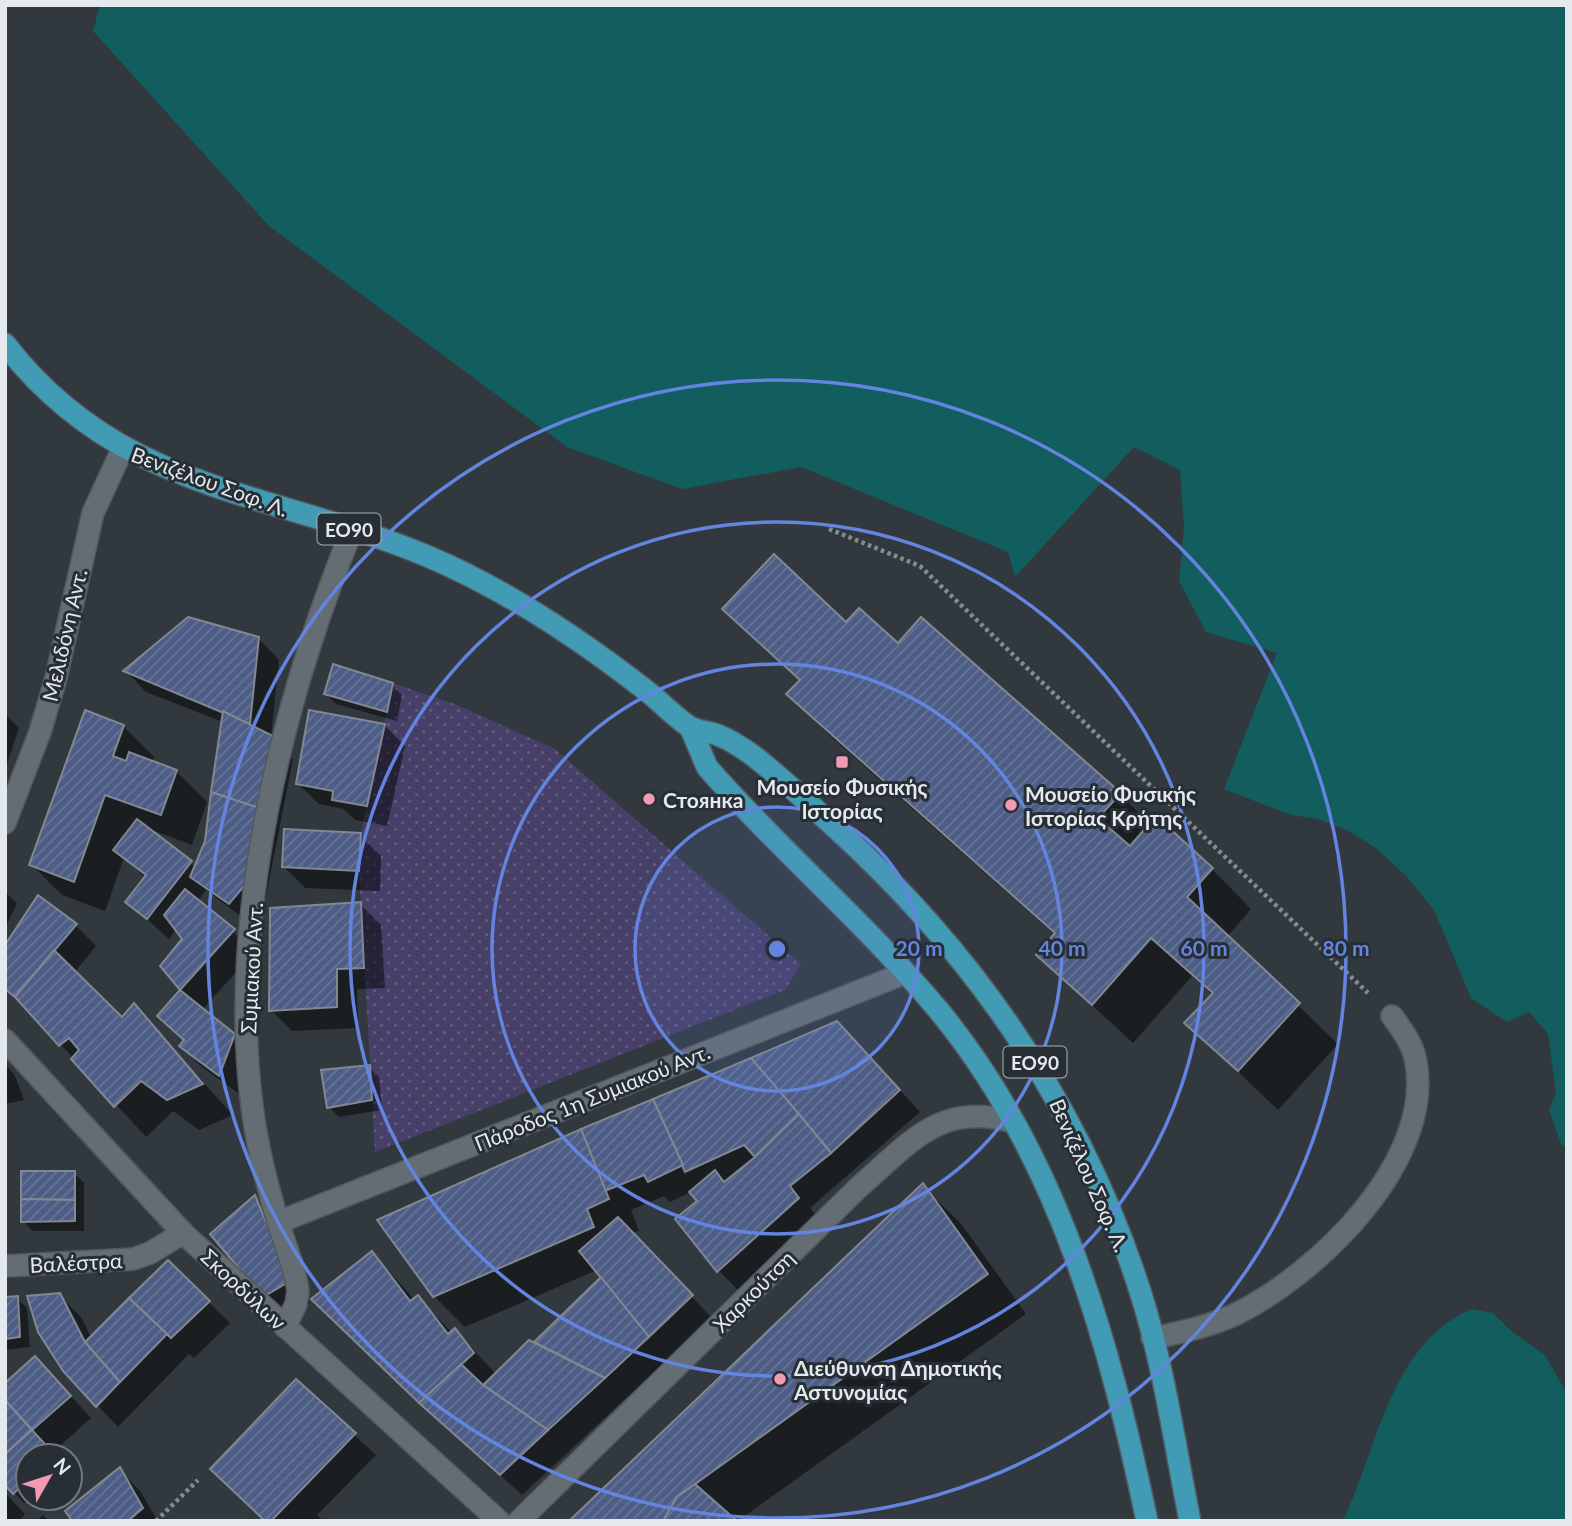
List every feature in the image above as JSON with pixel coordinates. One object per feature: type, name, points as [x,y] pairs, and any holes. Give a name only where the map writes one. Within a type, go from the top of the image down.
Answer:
[{"type":"main road","name":"Βενιζέλου Σοφ. Λ.","points":[[5,344],[54,400],[123,449],[220,488],[424,555],[512,599],[610,663],[691,729],[724,737],[792,788],[903,891],[958,953],[993,998],[1046,1079],[1087,1159],[1126,1252],[1152,1338],[1190,1521]]},
{"type":"main road","name":"Βενιζέλου Σοφ. Λ.","points":[[691,729],[699,752],[714,775],[905,973],[940,1013],[984,1072],[1013,1122],[1060,1219],[1102,1331],[1147,1521]]},
{"type":"street","name":"Μελιδόνη Αντ.","points":[[5,823],[40,732],[56,678],[93,513],[123,449]]},
{"type":"street","name":"Συμιακού Αντ.","points":[[285,1327],[298,1291],[265,1175],[251,1106],[247,1014],[251,912],[283,737],[297,681],[352,530]]},
{"type":"street","name":"Πάροδος 1η Συμιακού Αντ.","points":[[279,1222],[905,973]]},
{"type":"street","points":[[1152,1338],[1190,1331],[1222,1320],[1267,1296],[1319,1255],[1379,1189],[1399,1161],[1413,1128],[1418,1101],[1415,1055],[1409,1039],[1392,1016]]},
{"type":"street","name":"Σκορδύλων","points":[[5,1040],[183,1233],[499,1521]]},
{"type":"street","name":"Χαρκούτση","points":[[519,1521],[859,1187],[894,1157],[928,1130],[949,1119],[978,1114],[1013,1122]]},
{"type":"street","name":"Βαλέστρα","points":[[5,1266],[133,1259],[150,1253],[183,1233]]},
{"type":"path","points":[[829,528],[920,566],[1392,1016]]},
{"type":"path","points":[[156,1521],[198,1480]]},
{"type":"shaded area","points":[[393,683],[457,705],[555,749],[801,964],[785,990],[375,1152],[359,871],[361,833]]},
{"type":"water","points":[[100,5],[1567,5],[1567,1147],[1561,1144],[1549,1110],[1556,1093],[1548,1034],[1529,1012],[1507,1022],[1471,998],[1434,910],[1407,877],[1377,849],[1347,830],[1318,819],[1291,815],[1224,789],[1277,653],[1206,632],[1179,581],[1184,528],[1180,470],[1134,447],[1015,577],[1008,552],[801,467],[682,489],[567,447],[269,226],[93,31]]},
{"type":"water","points":[[1471,1309],[1493,1313],[1512,1332],[1545,1355],[1567,1394],[1567,1521],[1343,1521],[1389,1402],[1404,1373],[1421,1347],[1443,1326]]},
{"type":"building","name":"Μουσείο Φυσικής Ιστορίας Κρήτης","points":[[774,554],[846,622],[859,608],[898,643],[921,617],[1121,793],[1098,818],[1130,846],[1156,816],[1213,868],[1187,897],[1300,1003],[1238,1071],[1184,1023],[1213,993],[1151,938],[1092,1005],[1036,955],[1055,933],[786,694],[800,680],[722,609]]},
{"type":"building","points":[[188,617],[259,637],[250,724],[123,671]]},
{"type":"building","points":[[333,664],[393,683],[387,712],[324,694]]},
{"type":"building","points":[[85,710],[124,725],[113,756],[126,761],[129,752],[177,770],[161,815],[105,795],[74,882],[29,865]]},
{"type":"building","points":[[309,710],[385,724],[367,806],[332,800],[333,791],[296,784]]},
{"type":"building","points":[[223,711],[273,736],[259,808],[211,792]]},
{"type":"building","points":[[211,792],[259,808],[244,886],[229,904],[190,877],[205,841]]},
{"type":"building","points":[[137,819],[192,861],[147,919],[125,902],[146,875],[113,850]]},
{"type":"building","points":[[284,829],[361,833],[359,871],[282,867]]},
{"type":"building","points":[[185,889],[235,929],[180,990],[160,966],[182,939],[164,915]]},
{"type":"building","points":[[38,895],[77,924],[15,997],[5,989],[5,945]]},
{"type":"building","points":[[361,902],[364,968],[337,969],[337,1007],[269,1011],[270,908]]},
{"type":"building","points":[[54,950],[122,1017],[134,1003],[203,1084],[167,1100],[141,1081],[114,1107],[71,1059],[79,1050],[69,1038],[59,1046],[15,997]]},
{"type":"building","points":[[180,990],[235,1034],[219,1076],[179,1046],[184,1040],[157,1016]]},
{"type":"building","points":[[837,1021],[900,1090],[831,1153],[751,1058]]},
{"type":"building","points":[[751,1058],[799,1114],[755,1157],[744,1145],[685,1172],[653,1099]]},
{"type":"building","points":[[370,1065],[372,1100],[327,1108],[321,1070]]},
{"type":"building","points":[[653,1099],[683,1165],[648,1182],[644,1175],[605,1191],[581,1129]]},
{"type":"building","points":[[799,1114],[831,1153],[790,1186],[799,1198],[717,1272],[675,1219],[697,1201],[689,1192],[715,1170],[724,1182],[755,1157]]},
{"type":"building","points":[[581,1129],[609,1199],[587,1209],[594,1227],[433,1297],[377,1220]]},
{"type":"building","points":[[21,1171],[75,1171],[75,1200],[21,1199]]},
{"type":"building","name":"Διεύθυνση Δημοτικής Αστυνομίας","points":[[923,1183],[988,1274],[677,1497],[663,1521],[569,1521]]},
{"type":"building","points":[[255,1195],[290,1281],[263,1297],[210,1234]]},
{"type":"building","points":[[21,1199],[75,1200],[75,1221],[21,1222]]},
{"type":"building","points":[[618,1217],[693,1295],[649,1337],[579,1251]]},
{"type":"building","points":[[372,1251],[410,1301],[418,1295],[448,1334],[455,1328],[474,1353],[419,1403],[311,1299]]},
{"type":"building","points":[[168,1260],[210,1301],[171,1338],[129,1298]]},
{"type":"building","points":[[601,1277],[649,1337],[605,1378],[534,1342]]},
{"type":"building","points":[[60,1293],[85,1342],[120,1382],[96,1407],[63,1371],[38,1332],[27,1296]]},
{"type":"building","points":[[18,1296],[20,1337],[5,1339],[5,1297]]},
{"type":"building","points":[[129,1298],[167,1334],[120,1382],[85,1342]]},
{"type":"building","points":[[529,1340],[605,1378],[548,1430],[483,1385]]},
{"type":"building","points":[[35,1356],[71,1396],[32,1430],[5,1400],[5,1383]]},
{"type":"building","points":[[461,1364],[483,1385],[548,1430],[500,1475],[419,1403]]},
{"type":"building","points":[[296,1379],[356,1433],[271,1521],[265,1521],[210,1469]]},
{"type":"building","points":[[5,1400],[32,1430],[18,1442],[14,1442],[14,1446],[5,1454]]},
{"type":"building","points":[[32,1430],[43,1442],[18,1442]]},
{"type":"building","points":[[14,1446],[13,1494],[5,1485],[5,1454]]},
{"type":"building","points":[[120,1467],[143,1508],[128,1521],[72,1521],[66,1512],[84,1512],[84,1496]]},
{"type":"building","points":[[695,1484],[737,1521],[663,1521],[677,1497]]},
{"type":"place","name":"Μουσείο Φυσικής Ιστορίας","points":[[842,762]]},
{"type":"place","name":"Стоянка","points":[[649,799]]},
{"type":"place","name":"Μουσείο Φυσικής Ιστορίας Κρήτης","points":[[1011,805]]},
{"type":"place","name":"Διεύθυνση Δημοτικής Αστυνομίας","points":[[780,1379]]}]
